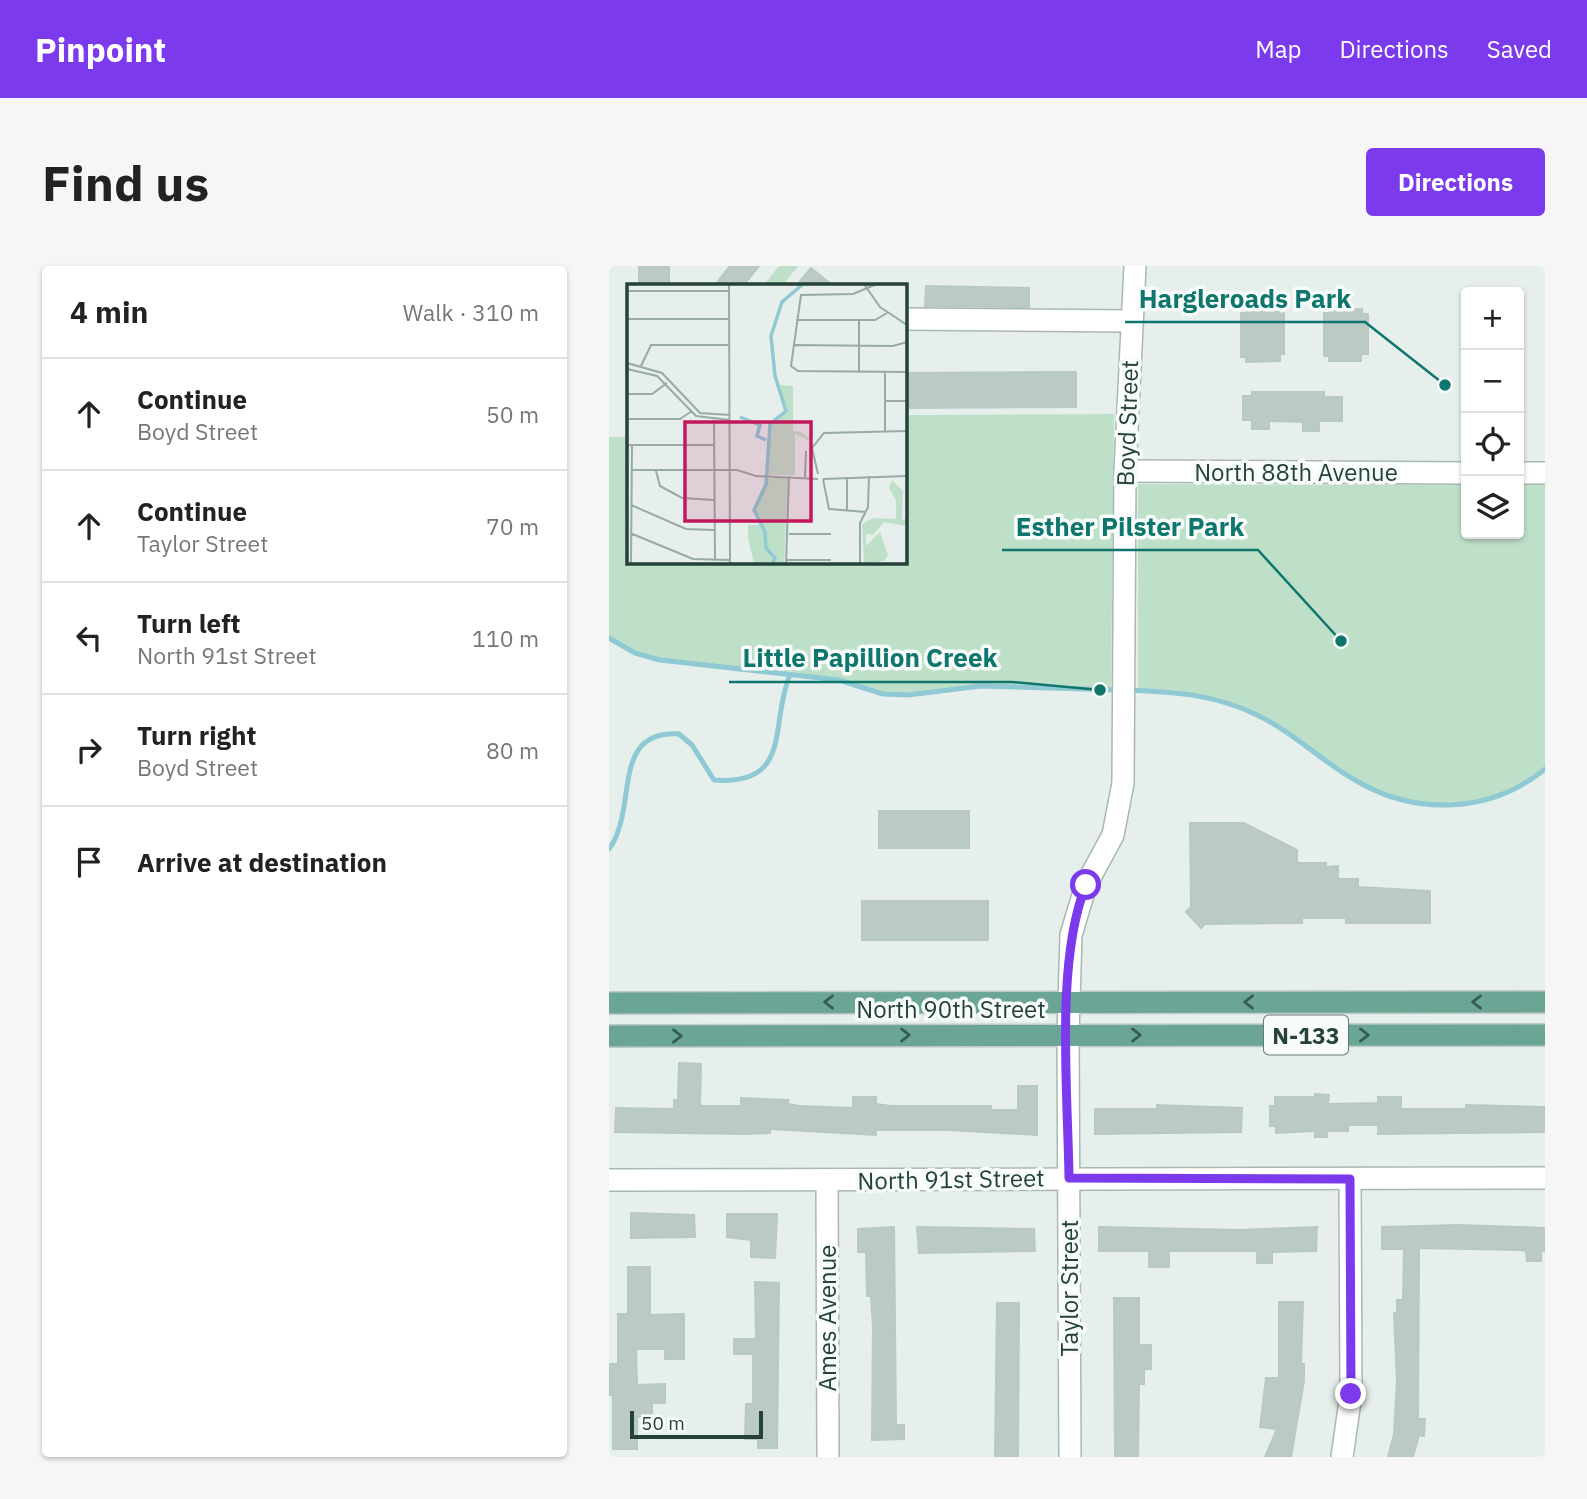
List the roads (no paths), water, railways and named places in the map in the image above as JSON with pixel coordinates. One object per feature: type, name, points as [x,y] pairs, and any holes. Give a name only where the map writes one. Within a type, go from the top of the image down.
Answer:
[{"type":"main road","name":"North 90th Street","points":[[609,1003],[1545,1002]]},
{"type":"main road","name":"North 90th Street","points":[[609,1036],[1545,1035]]},
{"type":"street","name":"Boyd Street","points":[[1128,266],[1132,296]]},
{"type":"street","name":"Boyd Street","points":[[1068,1035],[1074,919],[1086,885],[1113,835],[1121,807],[1124,750],[1125,471],[1135,266]]},
{"type":"street","points":[[907,319],[1132,321]]},
{"type":"street","name":"North 88th Avenue","points":[[1125,471],[1461,473]]},
{"type":"street","points":[[1524,473],[1545,474]]},
{"type":"street","name":"Taylor Street","points":[[1068,1035],[1070,1457]]},
{"type":"street","name":"North 91st Street","points":[[609,1181],[1545,1178]]},
{"type":"street","points":[[1342,1457],[1351,1394],[1350,1179]]},
{"type":"street","name":"Ames Avenue","points":[[827,1180],[828,1457]]},
{"type":"waterway","points":[[609,638],[635,653],[660,660],[839,680],[883,694],[908,695],[981,686],[1118,690]]},
{"type":"waterway","points":[[609,849],[623,814],[634,758],[643,745],[657,736],[679,734],[692,745],[714,780],[739,779],[757,773],[768,762],[774,748],[790,675]]},
{"type":"waterway","points":[[1127,690],[1194,695],[1241,708],[1283,730],[1355,780],[1402,800],[1452,805],[1477,802],[1524,784],[1545,769]]},
{"type":"place","name":"Hargleroads Park","points":[[1445,385]]},
{"type":"place","name":"Esther Pilster Park","points":[[1341,641]]},
{"type":"place","name":"Little Papillion Creek","points":[[1100,690]]}]
